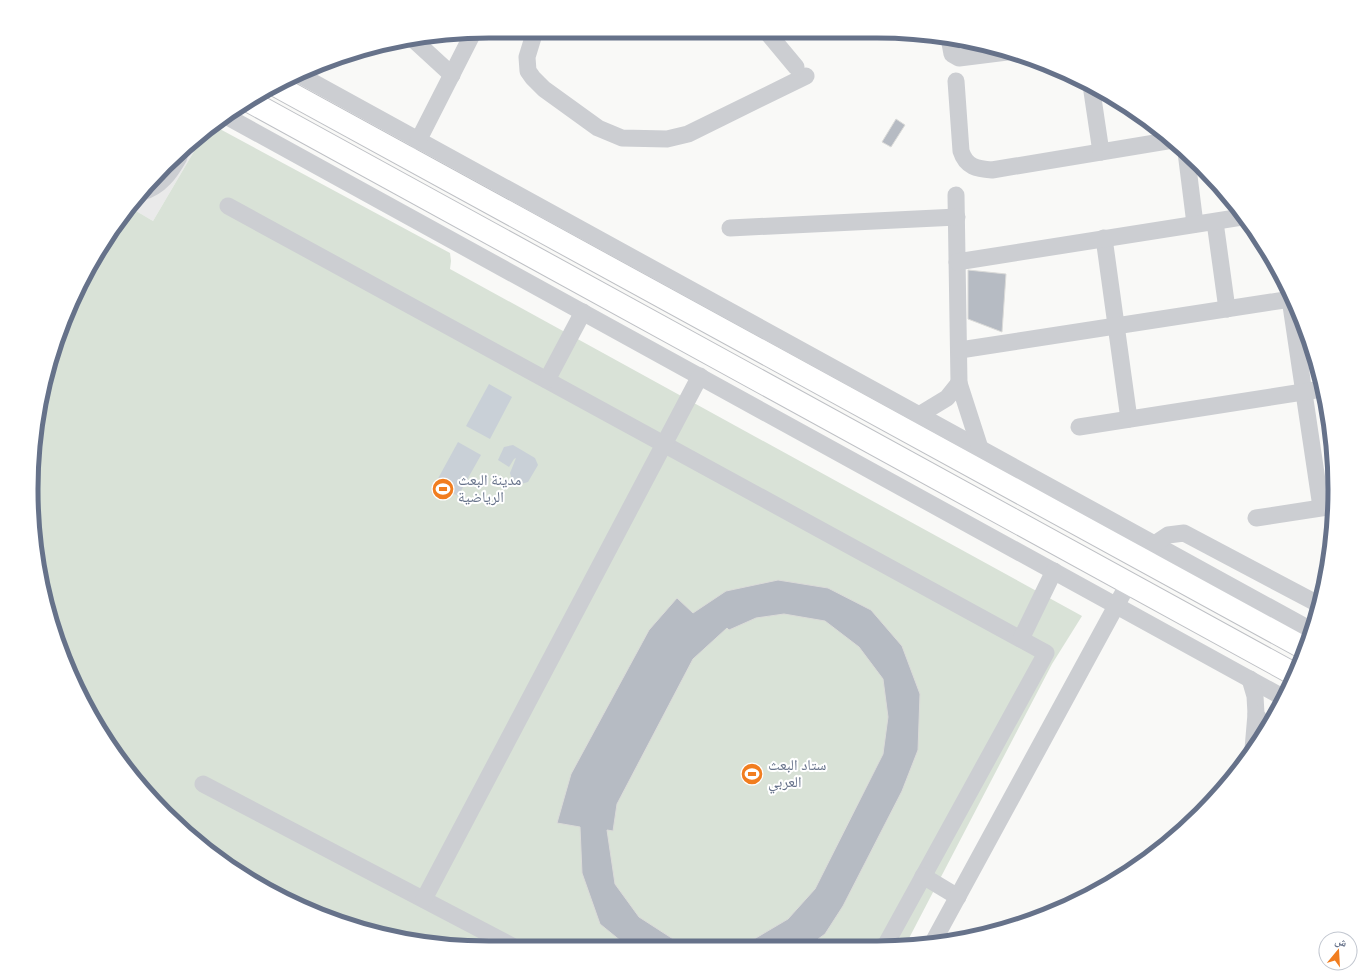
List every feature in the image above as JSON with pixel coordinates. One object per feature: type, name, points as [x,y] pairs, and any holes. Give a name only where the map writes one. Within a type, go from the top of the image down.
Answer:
[{"type":"main road","points":[[282,89],[1150,552],[1300,646]]},
{"type":"main road","points":[[255,104],[1289,672]]},
{"type":"main road","points":[[1128,584],[1140,579],[1150,552]]},
{"type":"street","points":[[533,38],[527,57],[528,71],[533,78],[544,89],[598,128],[614,136],[632,139],[667,139],[688,134],[801,72],[772,38]]},
{"type":"street","points":[[418,141],[470,39]]},
{"type":"street","points":[[418,44],[452,75]]},
{"type":"street","points":[[950,45],[952,54],[963,59],[996,54]]},
{"type":"street","points":[[305,78],[980,448],[1150,552],[1306,628]]},
{"type":"street","points":[[956,81],[961,151],[964,160],[976,168],[992,170],[1164,142]]},
{"type":"street","points":[[1092,93],[1101,152]]},
{"type":"street","points":[[232,119],[1278,695]]},
{"type":"street","points":[[1187,162],[1195,224]]},
{"type":"street","points":[[155,186],[167,177],[173,168]]},
{"type":"street","points":[[956,196],[960,350],[959,383],[980,448]]},
{"type":"street","points":[[228,206],[1046,653],[888,941]]},
{"type":"street","points":[[730,228],[957,217]]},
{"type":"street","points":[[957,262],[1237,218]]},
{"type":"street","points":[[1215,222],[1227,309]]},
{"type":"street","points":[[1104,238],[1129,420]]},
{"type":"street","points":[[960,350],[1286,300]]},
{"type":"street","points":[[546,380],[583,312]]},
{"type":"street","points":[[1256,518],[1327,507],[1304,392],[1293,316]]},
{"type":"street","points":[[424,899],[700,376]]},
{"type":"street","points":[[919,415],[947,398],[959,383]]},
{"type":"street","points":[[1079,427],[1317,390]]},
{"type":"street","points":[[1150,552],[1168,535],[1184,533],[1314,602]]},
{"type":"street","points":[[1021,639],[1054,571]]},
{"type":"street","points":[[936,937],[1128,584]]},
{"type":"street","points":[[1250,679],[1255,696],[1256,714],[1254,737]]},
{"type":"street","points":[[1256,714],[1262,724]]},
{"type":"street","points":[[204,784],[503,941]]},
{"type":"street","points":[[923,876],[958,897]]},
{"type":"shaded area","name":"مدينة البعث الرياضية","points":[[219,128],[450,253],[450,269],[1082,616],[1052,664],[908,940],[490,941],[460,940],[401,932],[373,926],[317,907],[264,881],[215,848],[170,809],[131,764],[114,740],[98,715],[72,662],[53,606],[47,578],[39,519],[38,490],[39,460],[47,401],[53,373],[72,317],[98,264],[135,210],[153,221],[197,146]]},
{"type":"shaded area","points":[[197,146],[153,221],[135,210],[170,170]]},
{"type":"shaded area","points":[[489,384],[512,397],[490,439],[466,426]]},
{"type":"shaded area","points":[[458,442],[481,455],[458,496],[435,484]]},
{"type":"shaded area","points":[[513,445],[535,458],[538,465],[528,482],[521,484],[512,480],[510,473],[516,458],[509,467],[498,460],[504,447]]},
{"type":"building","points":[[896,119],[905,125],[891,147],[882,142]]},
{"type":"building","points":[[968,270],[1006,274],[1002,332],[968,319]]},
{"type":"building","points":[[778,580],[828,588],[871,610],[902,646],[920,694],[918,750],[902,791],[843,906],[825,934],[815,941],[751,941],[788,919],[815,889],[883,754],[888,717],[883,679],[859,647],[825,621],[784,614],[756,618],[729,630],[727,628],[693,659],[617,804],[613,831],[607,830],[615,884],[639,917],[676,941],[621,941],[600,924],[582,873],[580,827],[557,823],[571,774],[649,630],[677,598],[693,613],[726,591]]},
{"type":"place","name":"مدينة البعث الرياضية","points":[[443,489]]},
{"type":"place","name":"ستاد البعث العربي","points":[[752,774]]}]
